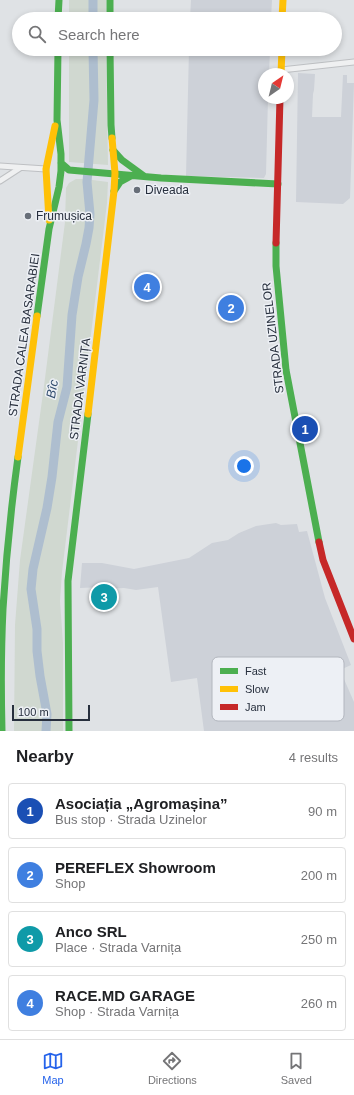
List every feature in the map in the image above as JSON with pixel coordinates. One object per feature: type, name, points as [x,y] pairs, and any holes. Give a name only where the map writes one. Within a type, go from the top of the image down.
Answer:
[{"type":"main road","points":[[58,12],[59,0]]},
{"type":"main road","points":[[110,0],[110,12]]},
{"type":"main road","points":[[282,12],[283,0]]},
{"type":"main road","name":"STRADA CALEA BASARABIEI","points":[[49,229],[46,169],[56,120],[58,56]]},
{"type":"main road","name":"STRADA VARNIȚA","points":[[69,731],[68,581],[114,191],[111,173],[113,150],[111,125],[110,56]]},
{"type":"main road","points":[[281,68],[282,56]]},
{"type":"main road","name":"STRADA UZINELOR","points":[[280,104],[276,266],[286,370],[323,560],[354,639]]},
{"type":"main road","name":"STRADA CALEA BASARABIEI","points":[[2,731],[1,679],[3,610],[7,555],[13,494],[49,229],[59,187],[61,154],[56,120]]},
{"type":"main road","points":[[113,150],[129,166],[146,177]]},
{"type":"main road","points":[[71,170],[60,177],[53,178],[46,169],[54,161],[61,163],[71,170],[146,177],[278,184]]},
{"type":"main road","points":[[114,191],[120,182],[132,176]]},
{"type":"street","points":[[294,70],[354,62]]},
{"type":"street","points":[[0,166],[46,169]]},
{"type":"street","points":[[0,181],[20,168]]},
{"type":"shaded area","points":[[69,0],[106,0],[106,12],[69,12]]},
{"type":"shaded area","points":[[191,0],[272,0],[271,12],[190,12]]},
{"type":"shaded area","points":[[69,56],[106,56],[108,165],[69,162]]},
{"type":"shaded area","points":[[189,56],[270,56],[269,68],[258,68],[258,104],[268,104],[266,174],[264,178],[186,176]]},
{"type":"shaded area","points":[[298,73],[315,74],[312,117],[341,117],[343,75],[347,75],[347,83],[354,83],[350,198],[343,204],[296,202]]},
{"type":"shaded area","points":[[76,179],[108,182],[107,203],[62,572],[60,601],[63,643],[63,731],[14,731],[15,625],[20,560],[65,222],[66,188],[69,183]]},
{"type":"shaded area","points":[[276,523],[281,525],[297,524],[299,532],[307,531],[325,598],[351,665],[344,668],[344,657],[212,657],[212,721],[344,721],[344,679],[354,702],[354,731],[204,731],[197,678],[171,682],[158,587],[136,590],[124,588],[104,589],[103,587],[80,588],[82,563],[102,563],[134,569],[189,558],[212,543],[228,540],[239,533],[256,526]]},
{"type":"waterway","name":"Bîc","points":[[93,0],[93,12]]},
{"type":"waterway","name":"Bîc","points":[[46,731],[47,714],[40,676],[37,651],[37,629],[31,589],[33,569],[47,508],[58,422],[67,387],[72,315],[78,277],[89,228],[90,214],[87,182],[94,100],[93,56]]},
{"type":"traffic: fast","points":[[58,12],[59,0]]},
{"type":"traffic: fast","points":[[110,0],[110,12]]},
{"type":"traffic: fast","points":[[37,316],[49,229],[59,187],[61,171],[61,154],[57,120],[58,56]]},
{"type":"traffic: fast","points":[[110,56],[112,138]]},
{"type":"traffic: fast","points":[[113,150],[122,160],[144,176]]},
{"type":"traffic: fast","points":[[61,163],[69,170],[161,178],[278,184]]},
{"type":"traffic: fast","points":[[114,191],[120,182],[131,176]]},
{"type":"traffic: fast","points":[[276,243],[276,266],[286,370],[319,542]]},
{"type":"traffic: fast","points":[[69,731],[68,581],[88,414]]},
{"type":"traffic: fast","points":[[2,731],[1,670],[3,609],[9,533],[18,457]]},
{"type":"traffic: slow","points":[[282,12],[283,0]]},
{"type":"traffic: slow","points":[[281,68],[282,56]]},
{"type":"traffic: slow","points":[[49,220],[46,169],[55,126]]},
{"type":"traffic: slow","points":[[88,414],[114,191],[115,173],[112,138]]},
{"type":"traffic: slow","points":[[18,457],[37,316]]},
{"type":"traffic: jam","points":[[276,243],[280,104]]},
{"type":"traffic: jam","points":[[319,542],[323,560],[354,639]]},
{"type":"place","name":"Diveada","points":[[137,190]]},
{"type":"place","name":"Frumușica","points":[[28,216]]},
{"type":"place","name":"RACE.MD GARAGE","points":[[147,287]]},
{"type":"place","name":"PEREFLEX Showroom","points":[[231,308]]},
{"type":"place","name":"Asociația „Agromașina”","points":[[305,429]]},
{"type":"place","name":"Anco SRL","points":[[104,597]]}]
